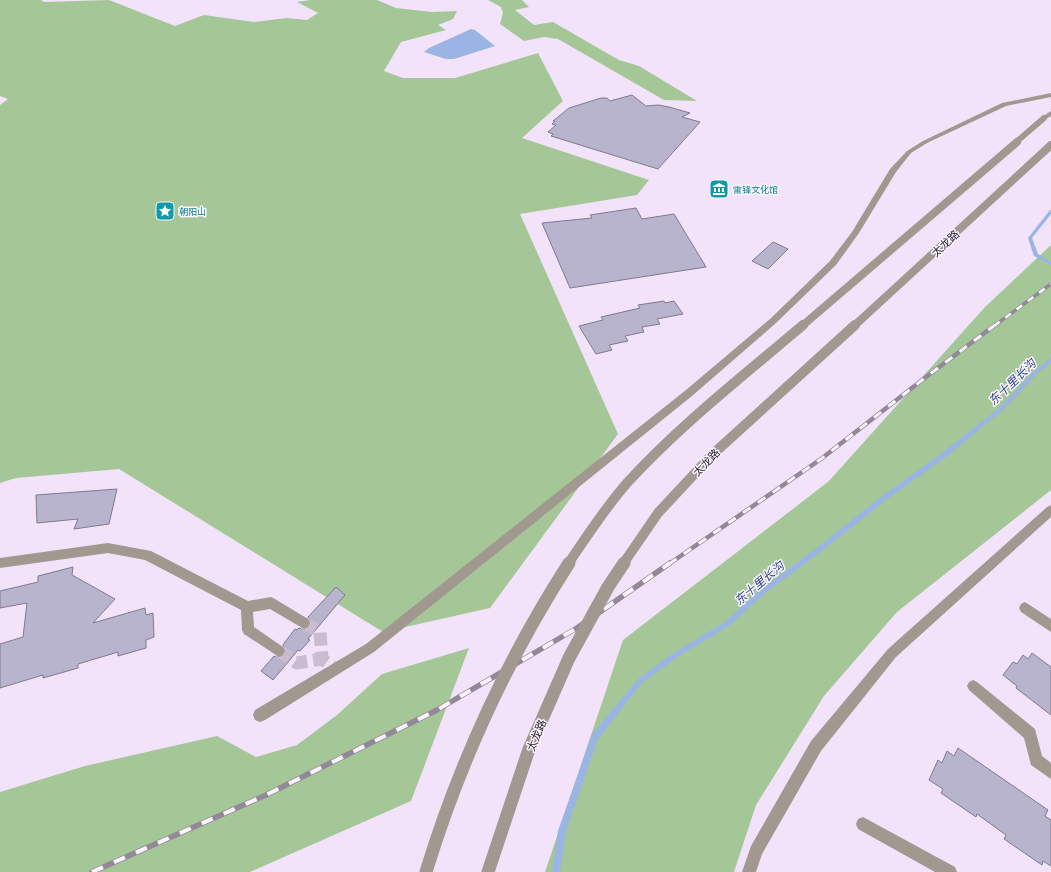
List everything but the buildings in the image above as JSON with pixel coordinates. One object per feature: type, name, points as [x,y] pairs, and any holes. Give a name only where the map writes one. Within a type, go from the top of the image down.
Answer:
[{"type":"street","points":[[260,715],[370,648],[689,393],[773,321],[833,263],[855,233],[893,170],[909,152],[925,142],[1004,104],[1051,95]]},
{"type":"street","points":[[426,872],[448,804],[500,685],[559,579],[610,505],[643,466],[687,425],[1048,115]]},
{"type":"street","name":"太龙路","points":[[488,872],[529,749],[569,658],[608,587],[658,514],[713,454],[787,388],[1051,145]]},
{"type":"street","points":[[749,872],[756,851],[816,746],[892,653],[1051,510]]},
{"type":"street","points":[[0,563],[108,548],[147,556],[247,607],[272,603],[304,622]]},
{"type":"street","points":[[247,607],[248,630],[279,651]]},
{"type":"street","points":[[1025,608],[1051,626]]},
{"type":"street","points":[[973,686],[1030,734],[1036,760],[1051,772]]},
{"type":"street","points":[[863,824],[950,872]]},
{"type":"green space","points":[[0,0],[41,0],[44,2],[109,0],[175,26],[204,15],[254,22],[287,18],[307,20],[318,13],[297,2],[310,0],[377,0],[396,8],[432,12],[457,11],[453,19],[438,25],[446,30],[401,42],[384,71],[403,78],[455,78],[538,53],[563,101],[522,138],[649,180],[637,195],[520,214],[618,434],[490,608],[383,632],[119,469],[16,478],[0,483],[0,105],[8,99],[0,96]]},
{"type":"green space","points":[[488,0],[522,0],[529,7],[515,10],[534,25],[553,22],[619,60],[639,66],[697,101],[664,100],[558,39],[544,37],[524,41],[500,24],[503,13],[501,7]]},
{"type":"green space","points":[[1051,245],[1051,490],[897,612],[824,696],[756,805],[734,872],[545,872],[623,640],[829,481],[985,307]]},
{"type":"green space","points":[[469,648],[411,801],[250,872],[0,872],[0,792],[85,766],[217,736],[256,757],[297,745],[337,715],[382,674]]},
{"type":"water","points":[[471,29],[475,30],[495,46],[454,59],[446,59],[424,52],[429,48]]},
{"type":"waterway","name":"东十里长沟","points":[[1051,211],[1030,238],[1036,255],[1051,264]]},
{"type":"waterway","name":"东十里长沟","points":[[556,872],[562,831],[595,737],[640,681],[677,654],[727,624],[762,592],[816,552],[884,498],[944,455],[1002,408],[1036,372],[1051,360]]},
{"type":"tunnel","points":[[304,623],[320,632],[322,659]]},
{"type":"tunnel","points":[[279,651],[297,663],[322,659]]},
{"type":"tunnel","points":[[322,659],[336,669]]},
{"type":"railway","points":[[994,326],[1051,284]]},
{"type":"railway","points":[[669,564],[821,459],[995,325]]},
{"type":"railway","points":[[92,872],[266,795],[437,710],[577,628],[670,563]]},
{"type":"place","name":"雷锋文化馆","points":[[719,189]]},
{"type":"place","name":"朝阳山","points":[[165,211]]}]
